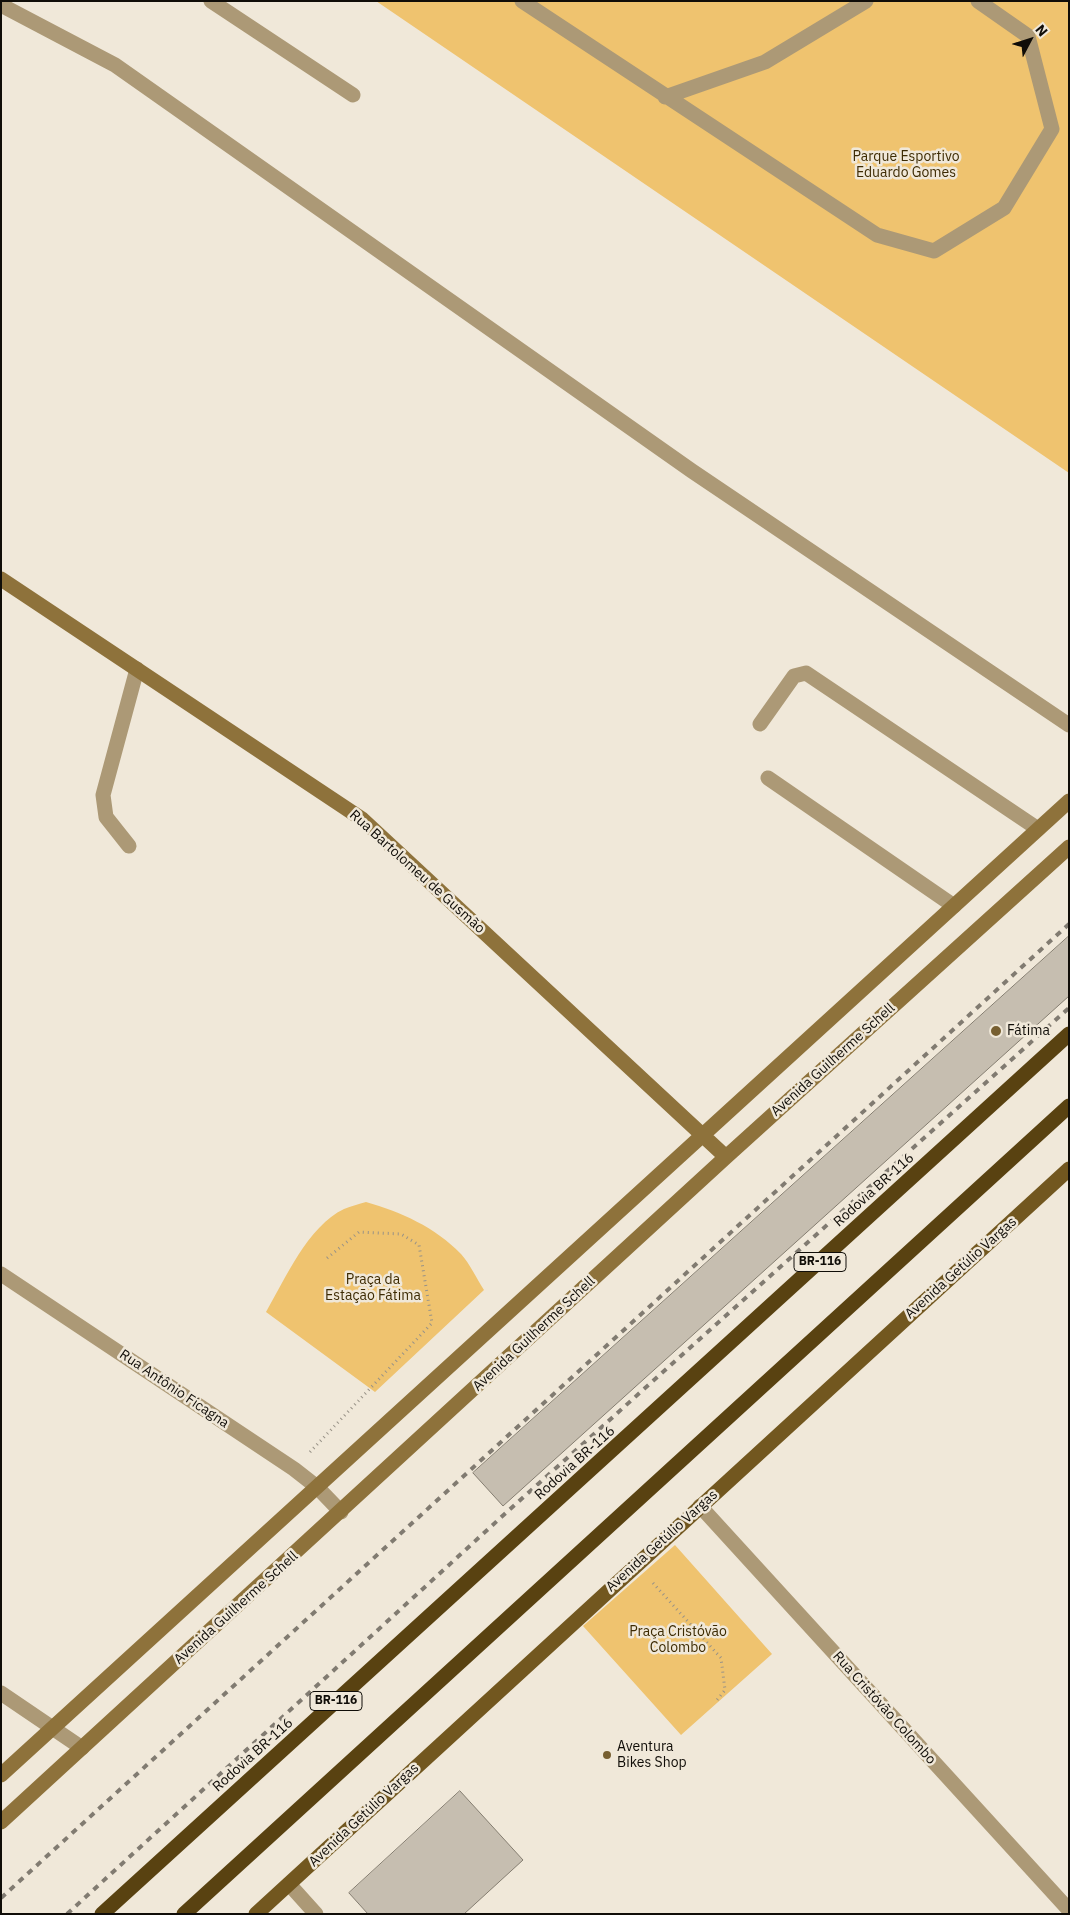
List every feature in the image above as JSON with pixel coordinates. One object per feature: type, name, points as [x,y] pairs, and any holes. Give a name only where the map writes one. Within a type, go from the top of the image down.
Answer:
[{"type":"highway","name":"Rodovia BR-116","points":[[102,1914],[1069,1034]]},
{"type":"highway","points":[[184,1914],[1069,1106]]},
{"type":"main road","name":"Rua Bartolomeu de Gusmão","points":[[1,579],[362,819],[726,1157]]},
{"type":"main road","points":[[1,1775],[1069,801]]},
{"type":"main road","name":"Avenida Guilherme Schell","points":[[1,1822],[726,1157],[1069,847]]},
{"type":"main road","name":"Avenida Getúlio Vargas","points":[[256,1914],[1069,1169]]},
{"type":"street","points":[[211,1],[353,95]]},
{"type":"street","points":[[522,1],[877,235],[934,251],[1004,208],[1052,129],[1028,36],[978,1]]},
{"type":"street","points":[[665,97],[766,62],[866,1]]},
{"type":"street","points":[[1,5],[115,65],[700,476],[1069,724]]},
{"type":"street","points":[[129,846],[106,817],[103,795],[137,669]]},
{"type":"street","points":[[760,724],[794,676],[806,673],[1038,829]]},
{"type":"street","points":[[768,778],[954,906]]},
{"type":"street","name":"Rua Antônio Ficagna","points":[[1,1274],[294,1469],[317,1487],[341,1512]]},
{"type":"street","name":"Rua Cristóvão Colombo","points":[[700,1506],[1069,1910]]},
{"type":"street","points":[[1,1693],[82,1748]]},
{"type":"street","points":[[289,1884],[316,1914]]},
{"type":"path","points":[[294,1469],[432,1323],[419,1245],[401,1234],[359,1232],[326,1259]]},
{"type":"path","points":[[636,1564],[721,1658],[725,1690],[717,1700]]},
{"type":"green space","name":"Parque Esportivo Eduardo Gomes","points":[[376,1],[1069,1],[1069,473]]},
{"type":"green space","name":"Praça da Estação Fátima","points":[[366,1202],[405,1216],[429,1228],[451,1244],[464,1258],[484,1290],[375,1392],[266,1312],[299,1254],[319,1228],[344,1209]]},
{"type":"green space","name":"Praça Cristóvão Colombo","points":[[675,1545],[772,1654],[681,1735],[583,1626]]},
{"type":"building","points":[[1069,936],[1069,996],[503,1506],[473,1473]]},
{"type":"building","points":[[460,1791],[523,1860],[464,1914],[368,1914],[349,1893]]},
{"type":"railway","points":[[1,1898],[1069,924]]},
{"type":"railway","points":[[67,1914],[508,1511],[1069,1008]]},
{"type":"place","name":"Fátima","points":[[996,1031]]},
{"type":"place","name":"Aventura Bikes Shop","points":[[607,1755]]}]
